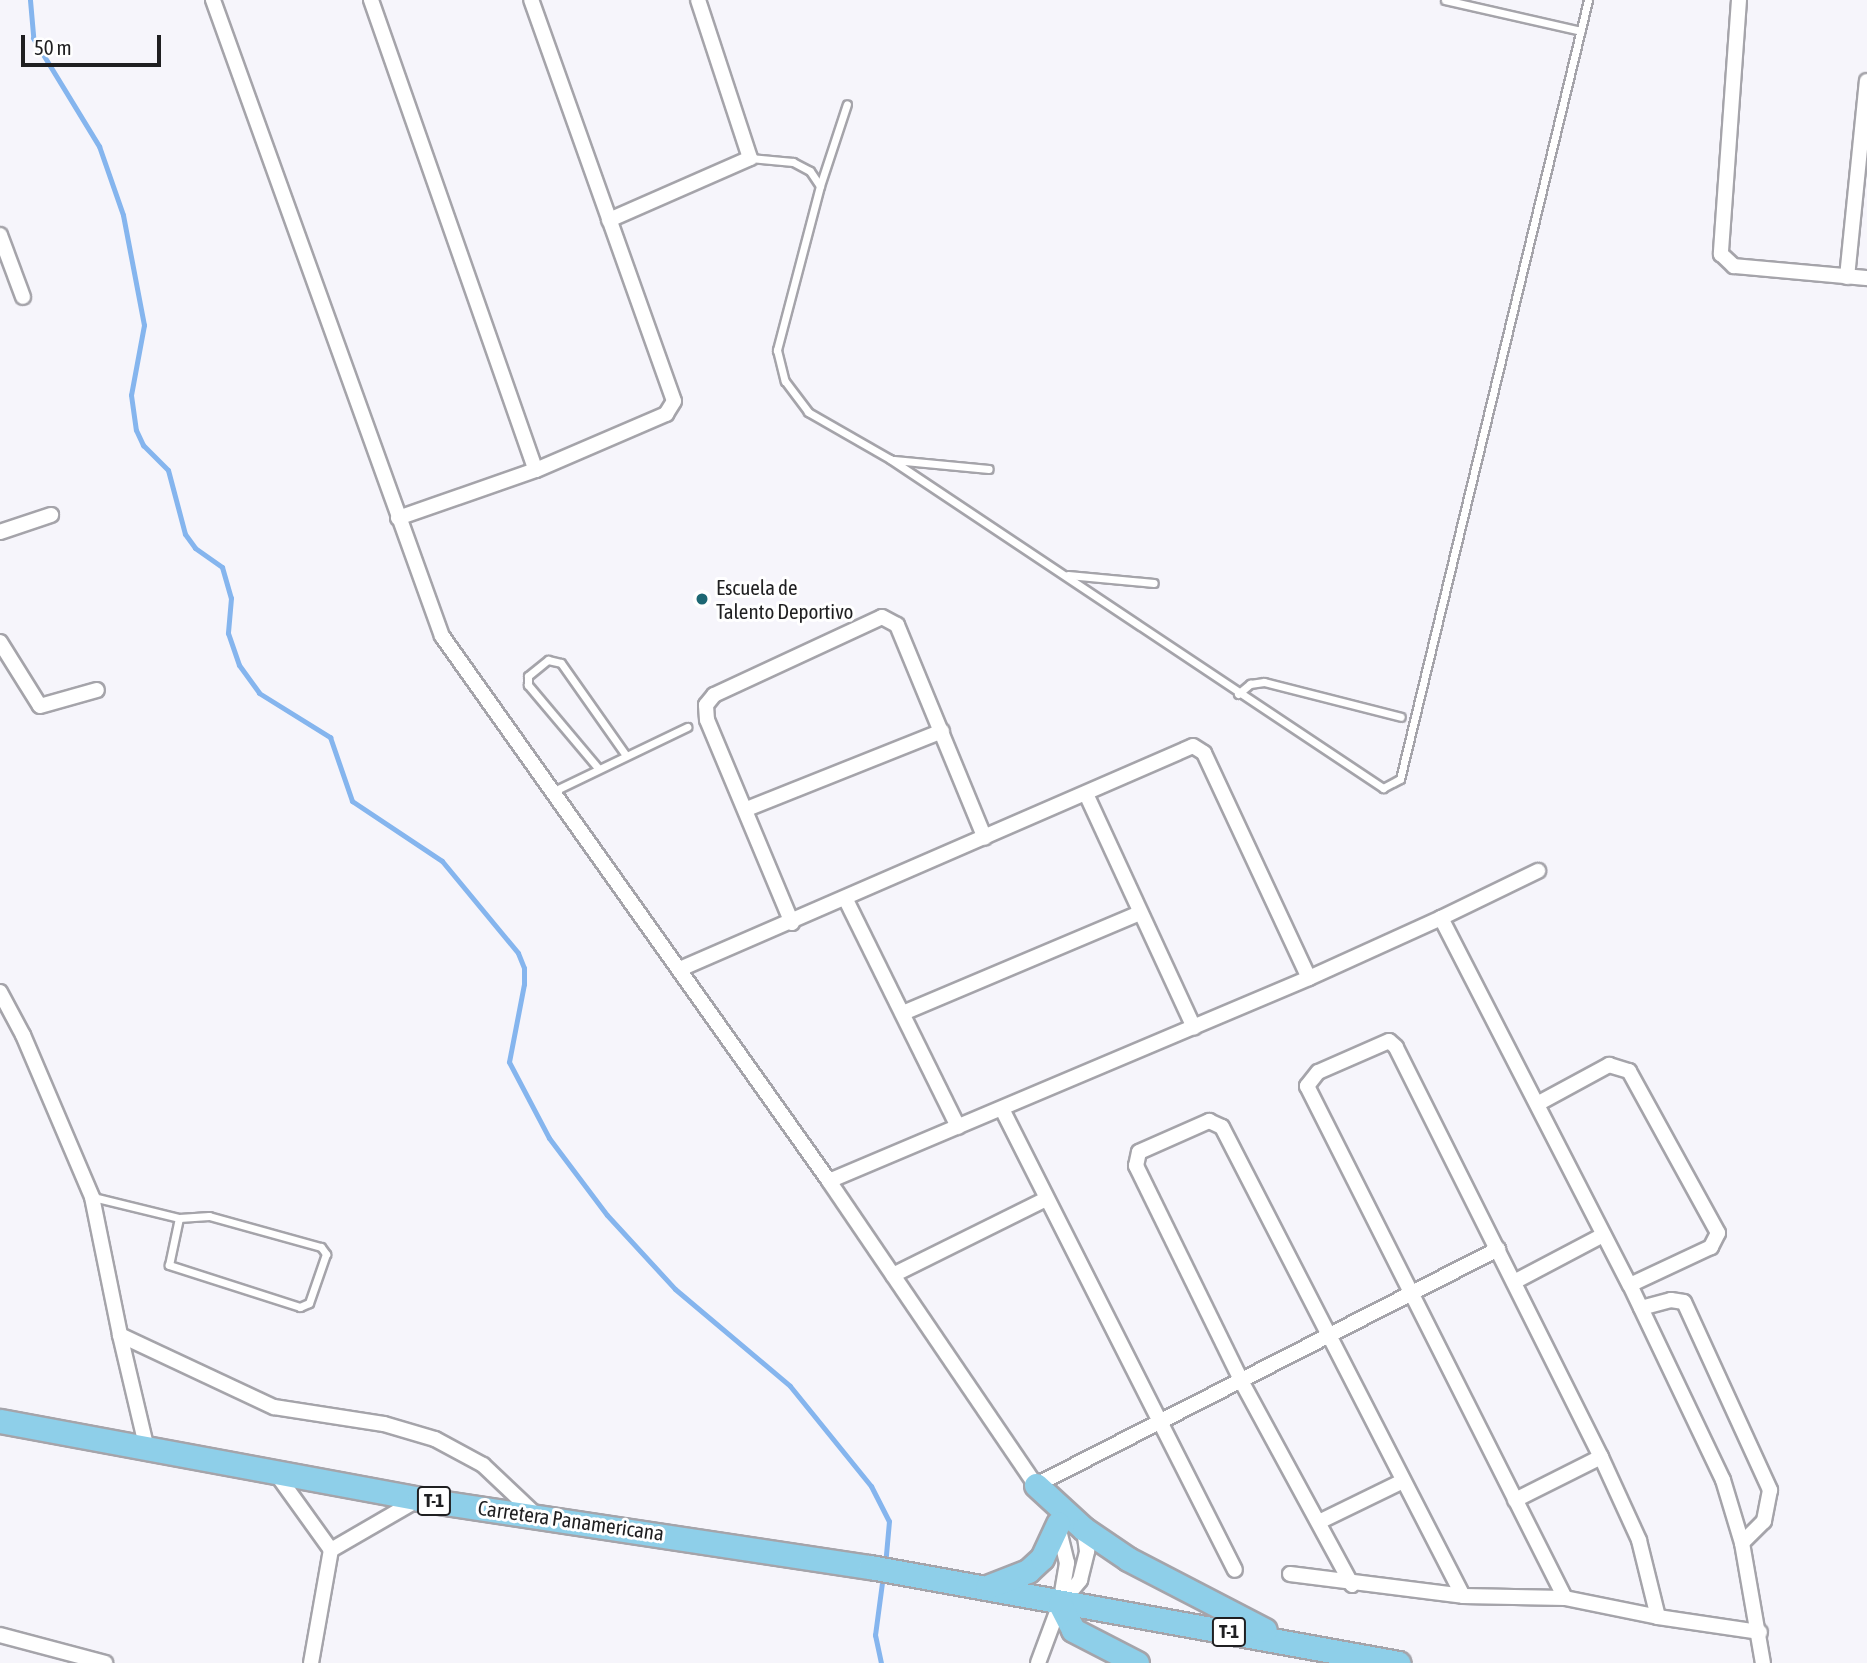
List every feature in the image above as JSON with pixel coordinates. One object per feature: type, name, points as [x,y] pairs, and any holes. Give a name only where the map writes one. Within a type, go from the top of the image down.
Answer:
[{"type":"main road","name":"Carretera Panamericana","points":[[0,1421],[146,1446],[419,1499],[534,1513],[870,1567],[1060,1604]]},
{"type":"main road","points":[[1036,1485],[1084,1529],[1169,1584],[1300,1644]]},
{"type":"main road","points":[[976,1588],[1004,1584],[1028,1571],[1042,1558],[1058,1524]]},
{"type":"main road","points":[[1060,1604],[1073,1630],[1137,1663]]},
{"type":"main road","name":"T-1","points":[[1060,1604],[1398,1663]]},
{"type":"street","points":[[213,0],[442,636],[829,1181],[1036,1485],[1058,1524],[1067,1550],[1060,1604],[1038,1663]]},
{"type":"street","points":[[372,0],[536,470]]},
{"type":"street","points":[[398,517],[536,470],[666,414],[674,401],[531,0]]},
{"type":"street","points":[[609,220],[750,158],[698,0]]},
{"type":"street","points":[[1739,0],[1721,254],[1734,266],[1867,278]]},
{"type":"street","points":[[1847,276],[1867,81]]},
{"type":"street","points":[[0,235],[23,297]]},
{"type":"street","points":[[0,532],[51,516]]},
{"type":"street","points":[[792,923],[747,809],[707,720],[706,705],[714,695],[882,617],[897,625],[985,838]]},
{"type":"street","points":[[0,642],[40,706],[97,690]]},
{"type":"street","points":[[747,809],[942,731]]},
{"type":"street","points":[[680,969],[1087,796],[1193,746],[1199,748],[1309,978]]},
{"type":"street","points":[[1087,796],[1194,1028]]},
{"type":"street","points":[[829,1181],[1003,1111],[1309,978],[1538,872]]},
{"type":"street","points":[[846,900],[958,1127]]},
{"type":"street","points":[[903,1013],[1140,912]]},
{"type":"street","points":[[1441,918],[1539,1103],[1603,1235],[1630,1284],[1723,1480],[1742,1543],[1760,1632],[1763,1663]]},
{"type":"street","points":[[0,992],[23,1035],[92,1197],[146,1446]]},
{"type":"street","points":[[1565,1598],[1307,1086],[1318,1072],[1382,1041],[1396,1047],[1601,1457],[1639,1540],[1658,1617]]},
{"type":"street","points":[[1539,1103],[1609,1065],[1629,1071],[1718,1233],[1711,1247],[1630,1284]]},
{"type":"street","points":[[1003,1111],[1044,1200],[1235,1570]]},
{"type":"street","points":[[1352,1585],[1242,1382],[1136,1166],[1139,1152],[1209,1121],[1222,1126],[1328,1339],[1463,1596]]},
{"type":"street","points":[[893,1275],[1044,1200]]},
{"type":"street","points":[[1514,1282],[1603,1235]]},
{"type":"street","points":[[1036,1485],[1328,1339],[1498,1249]]},
{"type":"street","points":[[1641,1308],[1671,1300],[1684,1302],[1770,1490],[1764,1521],[1742,1543]]},
{"type":"street","points":[[120,1335],[274,1407],[384,1424],[435,1439],[483,1465],[534,1513]]},
{"type":"street","points":[[1515,1500],[1601,1457]]},
{"type":"street","points":[[275,1471],[331,1550],[311,1663]]},
{"type":"street","points":[[1319,1522],[1403,1481]]},
{"type":"street","points":[[331,1550],[419,1499]]},
{"type":"street","points":[[1060,1604],[1080,1580],[1087,1551],[1084,1529]]},
{"type":"street","points":[[1290,1574],[1352,1585],[1463,1596],[1565,1598],[1658,1617],[1760,1632]]},
{"type":"street","points":[[0,1635],[105,1663]]},
{"type":"lane","points":[[1445,0],[1581,31]]},
{"type":"lane","points":[[847,104],[820,186],[777,350],[785,382],[808,412],[890,459],[1067,575],[1238,694],[1383,788],[1400,779],[1588,0]]},
{"type":"lane","points":[[750,158],[793,162],[810,171],[820,186]]},
{"type":"lane","points":[[890,459],[989,469]]},
{"type":"lane","points":[[1067,575],[1154,583]]},
{"type":"lane","points":[[598,768],[528,685],[528,676],[548,660],[561,663],[625,754]]},
{"type":"lane","points":[[1238,694],[1250,684],[1264,682],[1401,718]]},
{"type":"lane","points":[[554,791],[625,754],[687,727]]},
{"type":"lane","points":[[92,1197],[179,1218],[209,1216],[324,1249],[309,1303],[300,1307],[169,1265],[179,1218]]},
{"type":"waterway","points":[[30,0],[33,38],[99,146],[123,215],[144,325],[131,395],[136,430],[143,445],[168,470],[185,534],[195,548],[222,567],[231,598],[228,633],[239,665],[259,693],[330,737],[352,801],[442,861],[518,953],[524,968],[524,984],[509,1062],[549,1138],[607,1215],[675,1289],[790,1386],[871,1486],[889,1521],[885,1566]]},
{"type":"waterway","points":[[881,1663],[875,1635],[883,1575]]},
{"type":"place","name":"Escuela de Talento Deportivo","points":[[702,599]]}]
